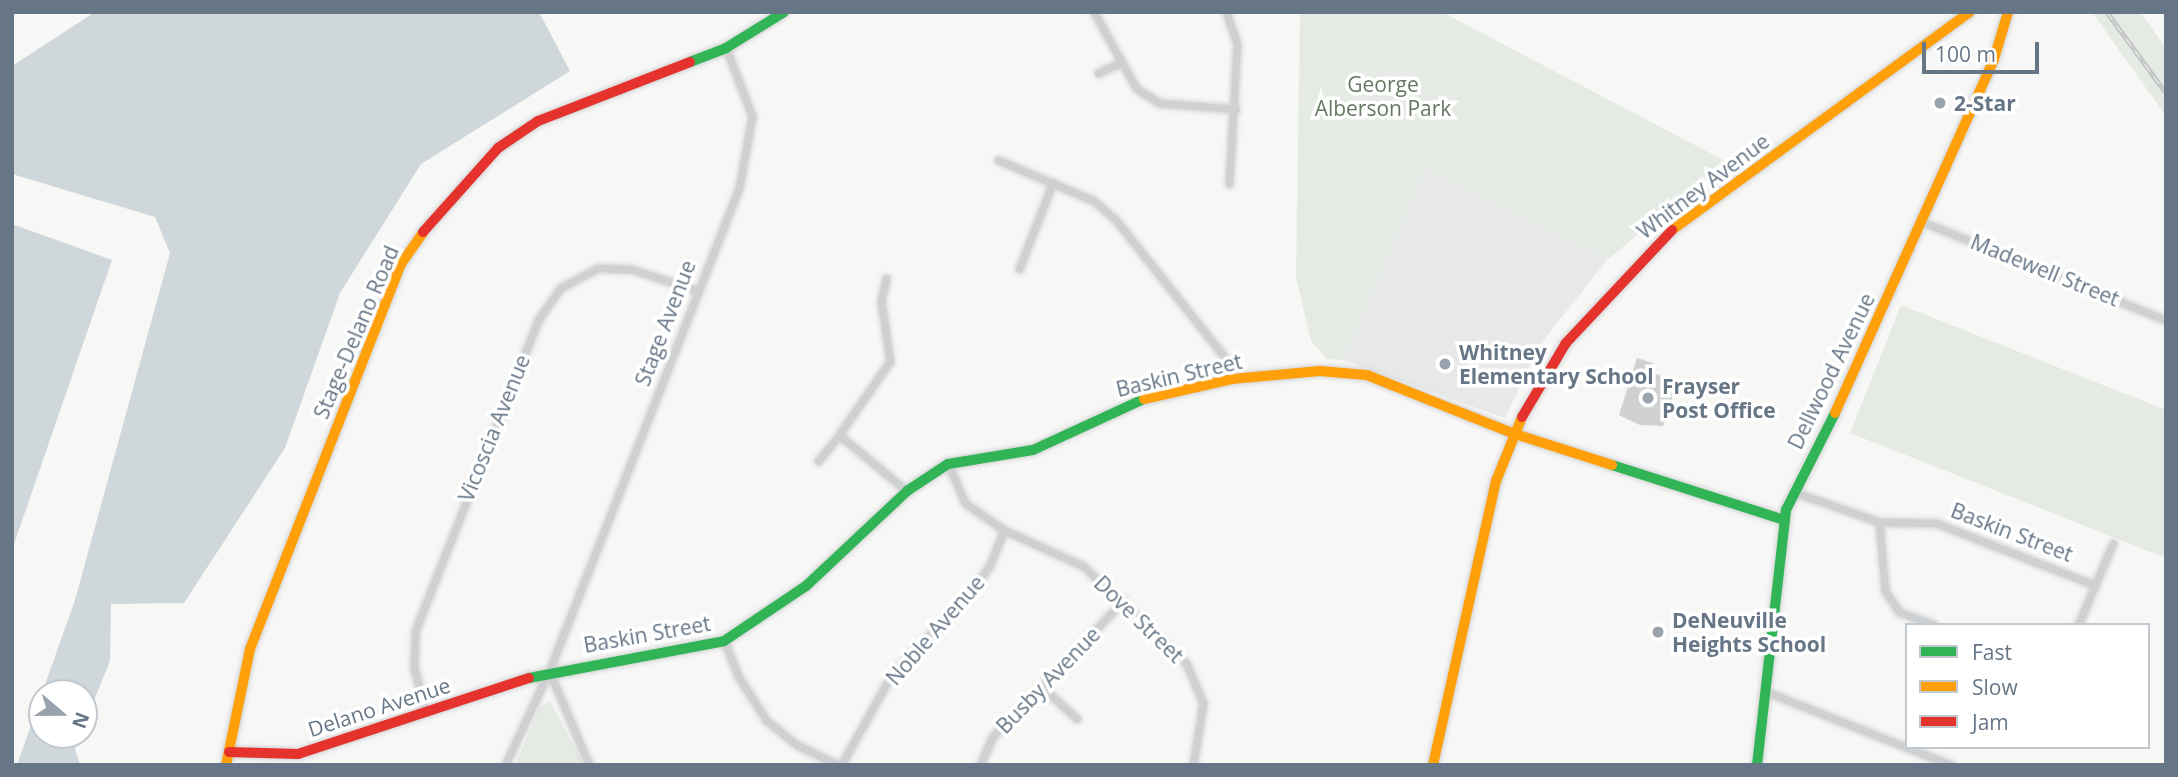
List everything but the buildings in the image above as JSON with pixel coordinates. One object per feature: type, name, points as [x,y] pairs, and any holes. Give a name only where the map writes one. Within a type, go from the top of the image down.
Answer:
[{"type":"street","points":[[726,48],[784,12]]},
{"type":"street","points":[[1094,12],[1119,63],[1136,88],[1159,103],[1236,109]]},
{"type":"street","points":[[1226,12],[1237,44],[1236,109],[1229,184]]},
{"type":"street","name":"Whitney Avenue","points":[[1433,765],[1488,510],[1512,433],[1566,343],[1660,239],[1970,12]]},
{"type":"street","name":"Dellwood Avenue","points":[[1758,765],[1768,692],[1784,520],[1793,491],[1864,356],[1994,59],[2008,12]]},
{"type":"street","name":"Stage Avenue","points":[[505,765],[549,671],[750,151],[752,116],[726,48]]},
{"type":"street","name":"Stage-Delano Road","points":[[229,752],[250,649],[291,539],[401,264],[431,220],[498,148],[538,121],[726,48]]},
{"type":"street","points":[[1098,73],[1119,63]]},
{"type":"street","points":[[998,160],[1094,201],[1115,219],[1226,359],[1232,379]]},
{"type":"street","points":[[1019,269],[1053,182]]},
{"type":"street","name":"Madewell Street","points":[[1923,222],[2166,320]]},
{"type":"street","name":"Vicoscia Avenue","points":[[426,713],[414,668],[415,631],[538,320],[560,288],[598,268],[631,269],[698,291]]},
{"type":"street","points":[[818,461],[890,361],[881,301],[886,278]]},
{"type":"street","name":"Baskin Street","points":[[549,671],[724,640],[806,586],[907,491],[948,464],[1033,450],[1125,402],[1232,379],[1320,371],[1367,375],[1512,433],[1784,520]]},
{"type":"street","points":[[839,435],[907,491]]},
{"type":"street","name":"Dove Street","points":[[948,464],[965,503],[1004,530],[1083,566],[1124,600],[1186,663],[1203,703],[1193,765]]},
{"type":"street","name":"Baskin Street","points":[[1793,491],[1879,522],[1936,523],[2094,585]]},
{"type":"street","points":[[1879,522],[1885,591],[1899,612],[1929,623]]},
{"type":"street","name":"Noble Avenue","points":[[839,765],[892,672],[962,602],[989,567],[1004,530]]},
{"type":"street","points":[[2079,623],[2113,543]]},
{"type":"street","name":"Busby Avenue","points":[[980,765],[993,736],[1124,600]]},
{"type":"street","points":[[724,640],[737,676],[766,720],[797,745],[839,765]]},
{"type":"street","points":[[549,671],[589,765]]},
{"type":"street","name":"Delano Avenue","points":[[229,752],[298,754],[549,671]]},
{"type":"street","points":[[1042,687],[1077,719]]},
{"type":"street","points":[[1768,692],[1905,747]]},
{"type":"street","points":[[1911,749],[1951,765]]},
{"type":"street","points":[[226,765],[229,752]]},
{"type":"shaded area","points":[[95,12],[539,12],[570,71],[421,164],[340,293],[285,448],[184,603],[111,604],[110,661],[98,691],[98,679],[47,679],[75,600],[170,253],[155,217],[12,174],[12,66]]},
{"type":"shaded area","points":[[1426,169],[1608,259],[1541,343],[1505,418],[1343,360]]},
{"type":"shaded area","points":[[12,224],[112,260],[12,550]]},
{"type":"shaded area","points":[[28,734],[28,749],[75,749],[80,765],[17,765]]},
{"type":"green space","name":"George Alberson Park","points":[[1300,12],[1442,12],[1727,162],[1608,259],[1426,169],[1343,360],[1327,359],[1311,341],[1296,277]]},
{"type":"green space","points":[[2092,12],[2140,12],[2166,48],[2166,116]]},
{"type":"green space","points":[[1901,305],[2166,410],[2166,558],[1850,433]]},
{"type":"green space","points":[[550,701],[584,765],[515,765],[540,707]]},
{"type":"railway","points":[[2107,12],[2166,93]]},
{"type":"traffic: fast","points":[[690,62],[726,48],[784,12]]},
{"type":"traffic: fast","points":[[529,678],[724,641],[806,586],[907,491],[948,464],[1033,450],[1144,399]]},
{"type":"traffic: fast","points":[[1757,765],[1786,510],[1835,413]]},
{"type":"traffic: fast","points":[[1612,465],[1784,520]]},
{"type":"traffic: slow","points":[[1672,230],[1970,12]]},
{"type":"traffic: slow","points":[[1835,413],[1994,59],[2008,12]]},
{"type":"traffic: slow","points":[[226,765],[250,649],[401,264],[423,232]]},
{"type":"traffic: slow","points":[[1144,399],[1232,379],[1320,371],[1367,375],[1512,433],[1612,465]]},
{"type":"traffic: slow","points":[[1433,765],[1496,481],[1522,417]]},
{"type":"traffic: jam","points":[[423,232],[498,148],[538,121],[690,62]]},
{"type":"traffic: jam","points":[[1522,417],[1566,343],[1672,230]]},
{"type":"traffic: jam","points":[[229,752],[298,754],[529,678]]},
{"type":"place","name":"2-Star","points":[[1940,103]]},
{"type":"place","name":"Whitney Elementary School","points":[[1445,364]]},
{"type":"place","name":"Frayser Post Office","points":[[1648,398]]},
{"type":"place","name":"DeNeuville Heights School","points":[[1658,632]]}]
